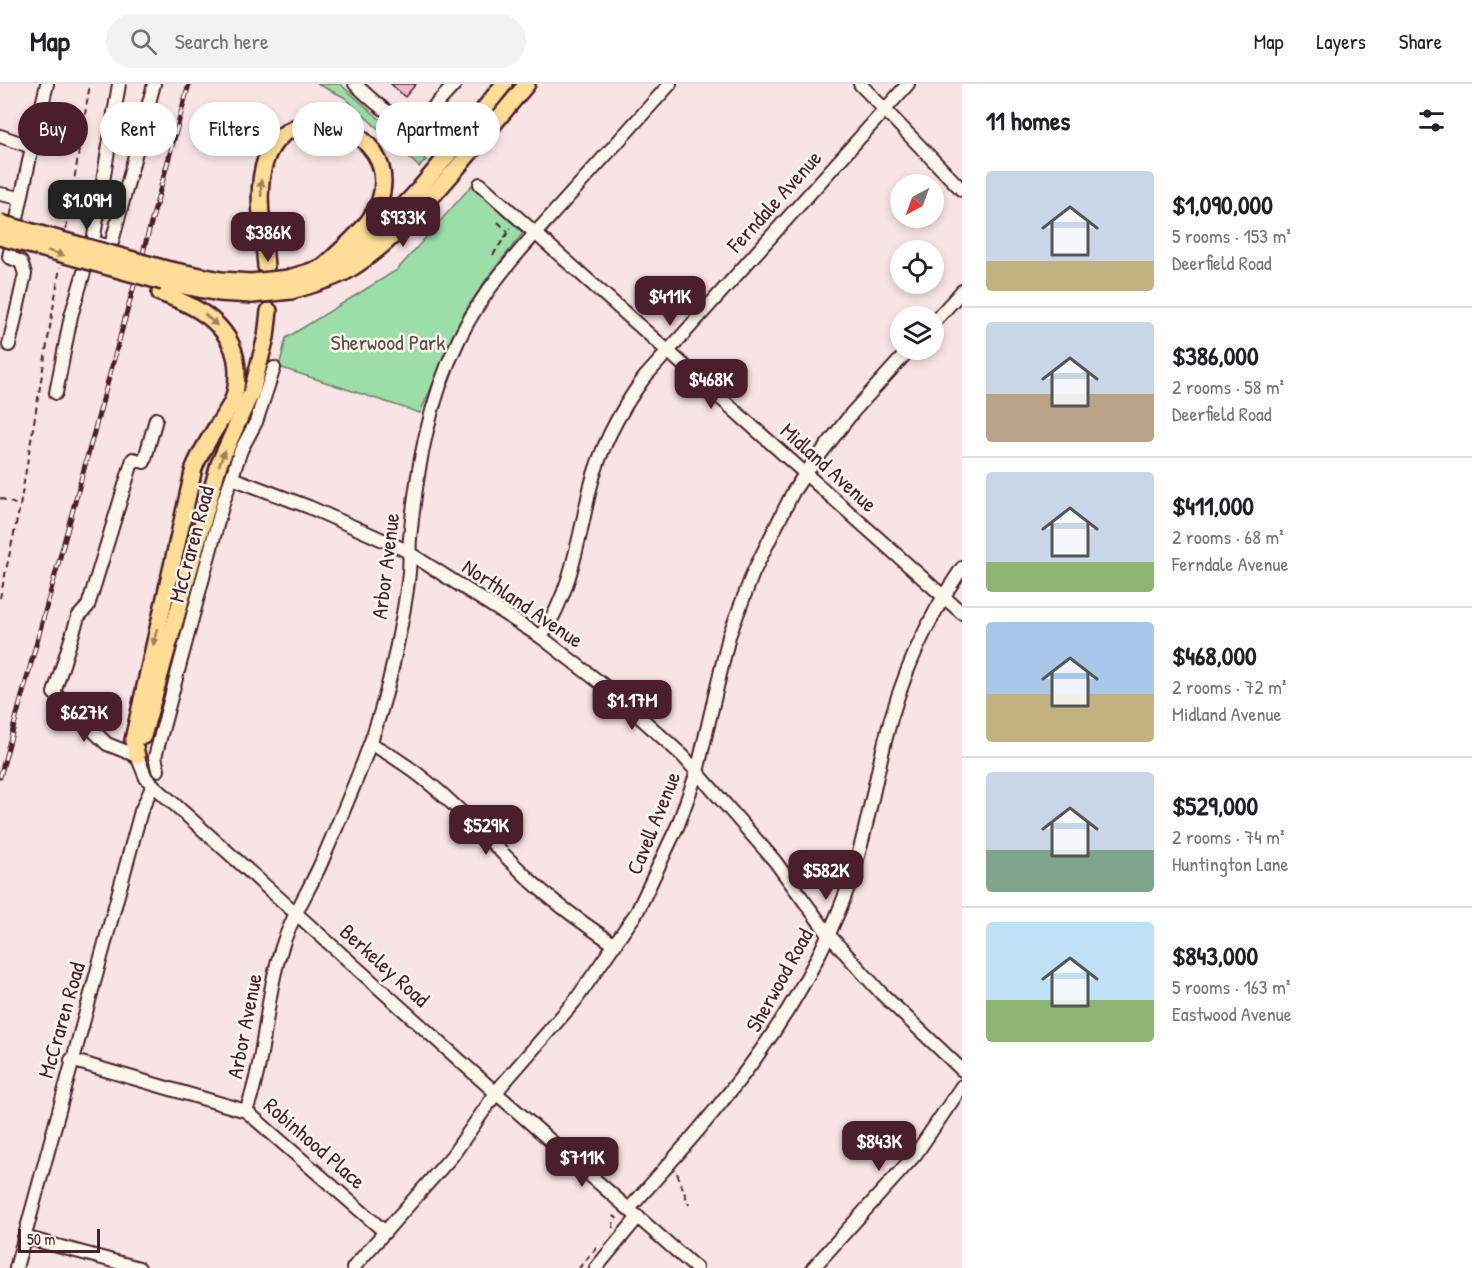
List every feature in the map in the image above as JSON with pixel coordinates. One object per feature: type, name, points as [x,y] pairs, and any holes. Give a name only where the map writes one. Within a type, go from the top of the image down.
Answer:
[{"type":"main road","points":[[492,102],[504,84]]},
{"type":"main road","points":[[500,111],[527,84]]},
{"type":"main road","points":[[266,267],[261,184],[267,156],[284,135],[296,128],[325,123],[345,128],[366,142],[381,170],[382,184],[380,200],[372,216],[321,269]]},
{"type":"main road","points":[[290,285],[354,250],[454,156]]},
{"type":"main road","points":[[0,237],[141,277],[219,293],[290,285],[345,272],[362,261],[413,214],[454,156]]},
{"type":"main road","points":[[0,223],[163,281],[220,327],[234,351],[237,384],[231,404],[202,447],[194,468],[133,740],[137,756]]},
{"type":"main road","points":[[137,756],[219,464],[252,391],[266,338],[269,311]]},
{"type":"street","points":[[43,102],[47,84]]},
{"type":"street","points":[[116,102],[119,84]]},
{"type":"street","points":[[149,102],[154,84]]},
{"type":"street","points":[[355,84],[376,103],[406,122],[419,123],[454,84]]},
{"type":"street","name":"Arbor Avenue","points":[[246,1111],[257,1082],[274,976],[295,913],[322,862],[371,744],[391,675],[407,590],[421,453],[437,389],[468,323],[491,288],[535,234],[670,84]]},
{"type":"street","points":[[860,84],[886,108],[962,190]]},
{"type":"street","name":"Ferndale Avenue","points":[[541,637],[573,568],[590,488],[602,450],[628,400],[668,351],[908,84]]},
{"type":"street","points":[[0,136],[18,142]]},
{"type":"street","points":[[9,345],[25,274],[21,262],[9,256],[30,156]]},
{"type":"street","points":[[56,393],[71,316],[93,242],[107,156]]},
{"type":"street","points":[[93,242],[108,246],[112,242],[135,156]]},
{"type":"street","name":"Midland Avenue","points":[[480,184],[962,613]]},
{"type":"street","points":[[0,194],[20,198]]},
{"type":"street","points":[[944,311],[962,291]]},
{"type":"street","name":"Cavell Avenue","points":[[353,1268],[452,1156],[496,1093],[575,1001],[615,945],[652,884],[678,825],[697,772],[715,685],[738,610],[758,563],[793,492],[805,474],[852,412],[900,360]]},
{"type":"street","name":"McCraren Road","points":[[158,770],[155,757],[232,477],[241,450],[256,422],[274,368]]},
{"type":"street","points":[[137,756],[107,744],[54,693],[78,616],[88,606],[133,459],[144,462],[156,419]]},
{"type":"street","name":"Northland Avenue","points":[[232,477],[309,507],[410,555],[487,600],[541,637],[611,692],[683,756],[774,860],[829,935],[881,993],[962,1070]]},
{"type":"street","name":"Sherwood Road","points":[[596,1268],[669,1164],[722,1106],[763,1052],[807,980],[829,935],[862,844],[885,739],[915,654],[944,597],[962,568]]},
{"type":"street","points":[[371,744],[389,754],[434,787],[544,893],[615,945]]},
{"type":"street","name":"Berkeley Road","points":[[137,756],[140,766],[153,785],[496,1093],[696,1268]]},
{"type":"street","name":"McCraren Road","points":[[16,1268],[141,811],[153,785]]},
{"type":"street","name":"Robinhood Place","points":[[72,1060],[246,1111],[385,1232]]},
{"type":"street","points":[[813,1268],[915,1155],[962,1086]]},
{"type":"street","points":[[24,1237],[139,1268]]},
{"type":"path","points":[[64,238],[90,84]]},
{"type":"path","points":[[493,255],[519,220]]},
{"type":"path","points":[[498,222],[508,232]]},
{"type":"path","points":[[0,598],[20,506],[60,261]]},
{"type":"path","points":[[0,498],[20,506]]},
{"type":"path","points":[[669,1164],[678,1174],[689,1205]]},
{"type":"green space","points":[[317,84],[340,84],[360,102],[349,102]]},
{"type":"green space","points":[[364,105],[376,116],[376,127],[364,116]]},
{"type":"green space","points":[[407,156],[421,156],[426,160],[419,167]]},
{"type":"green space","name":"Sherwood Park","points":[[472,185],[523,233],[487,278],[463,315],[420,413],[279,367],[286,338],[397,270]]},
{"type":"building","points":[[391,84],[416,84],[405,97]]},
{"type":"railway","points":[[0,777],[189,84]]}]
